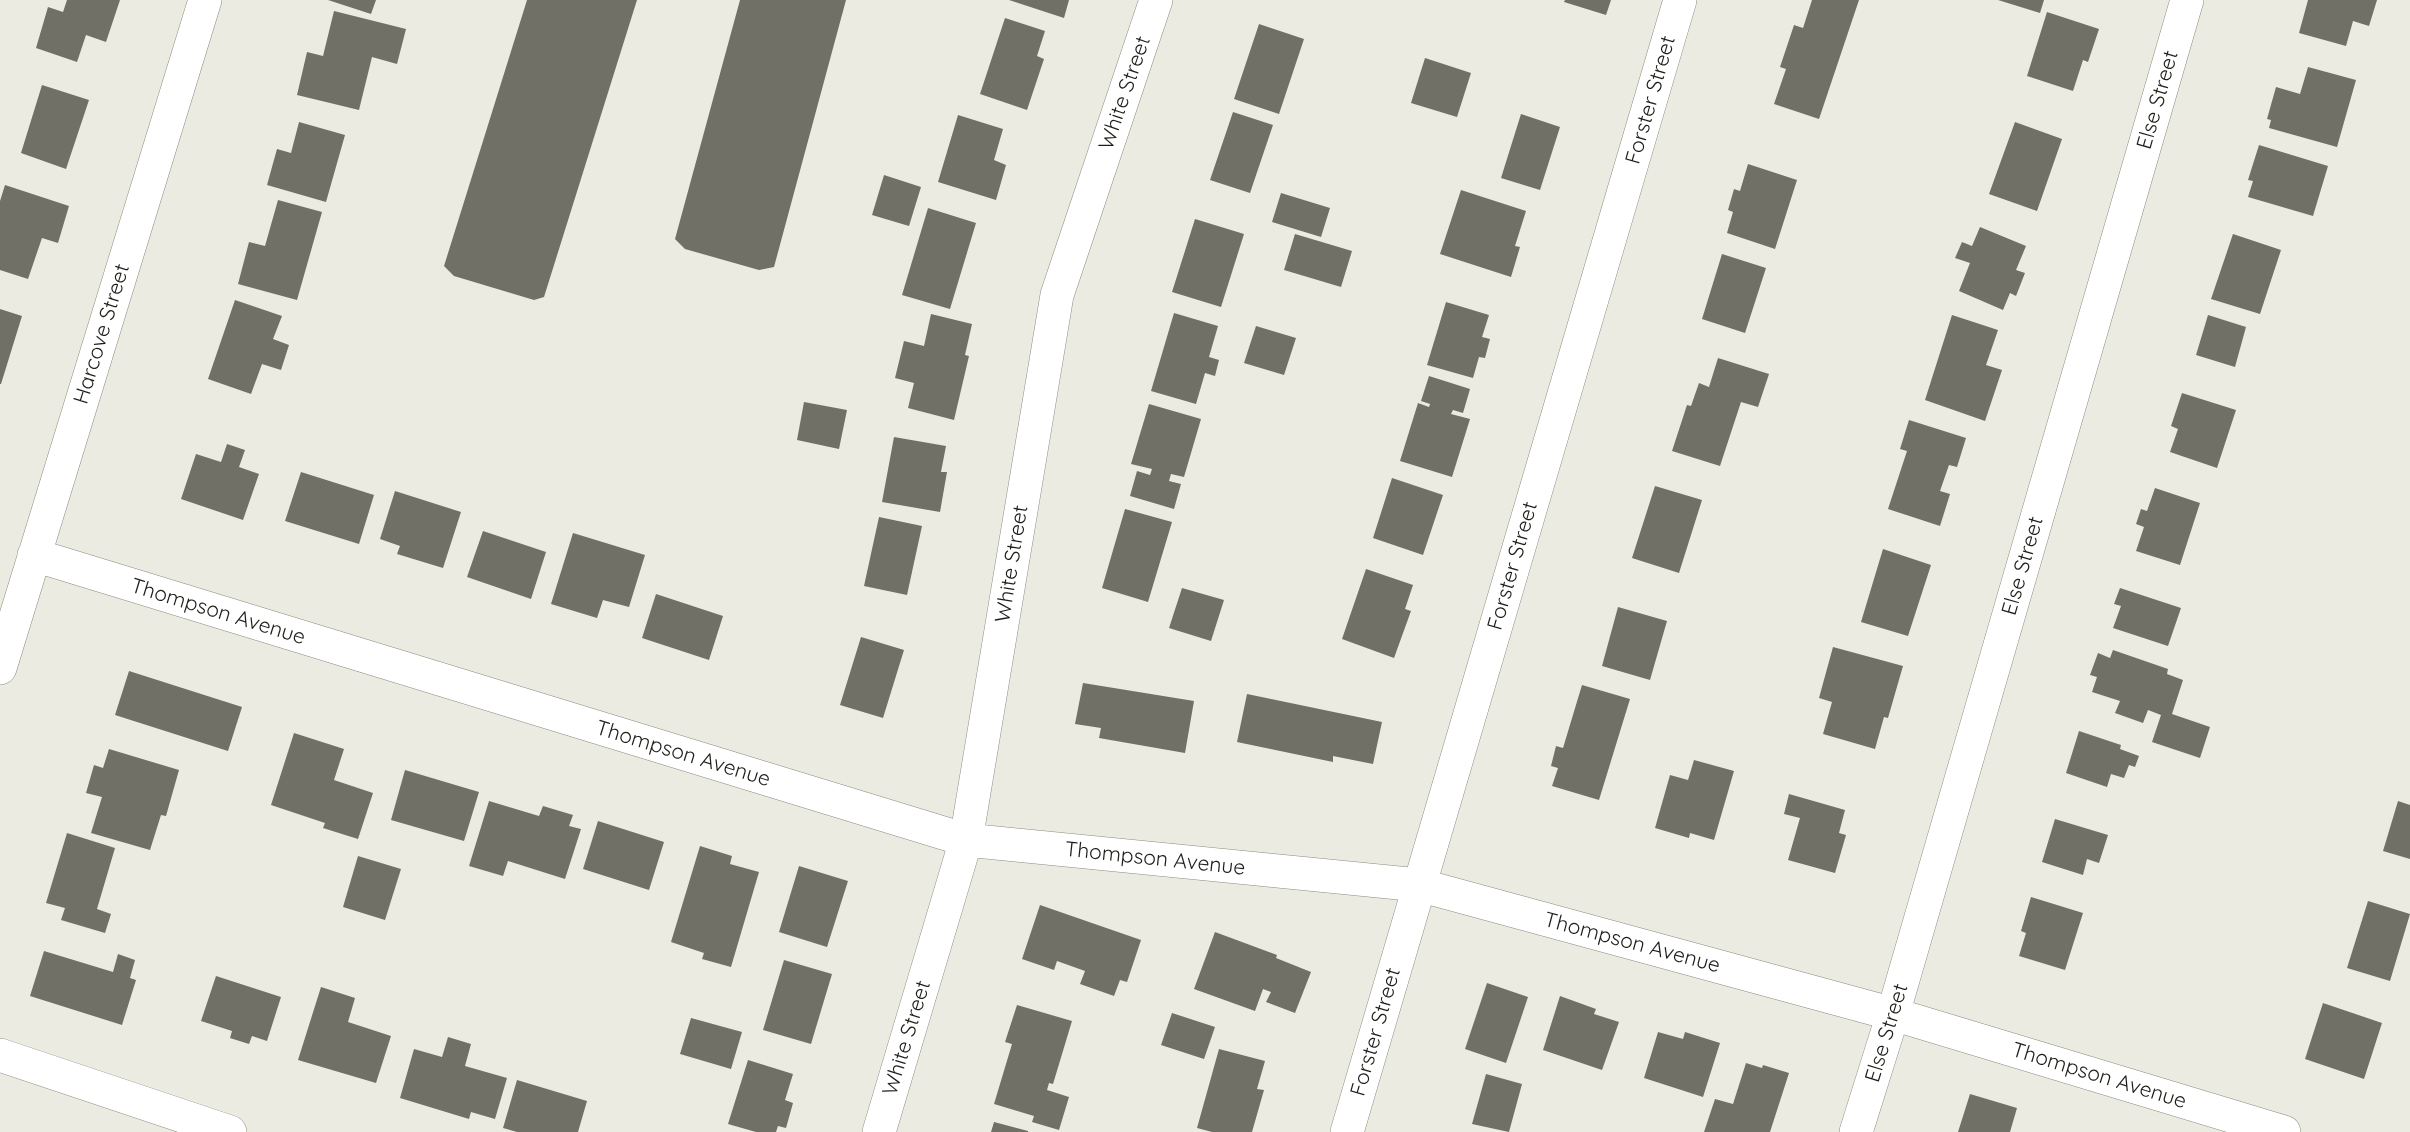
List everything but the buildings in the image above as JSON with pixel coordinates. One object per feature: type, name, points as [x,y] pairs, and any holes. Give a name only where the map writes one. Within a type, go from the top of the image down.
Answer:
[{"type":"street","name":"Harcove Street","points":[[0,668],[205,0]]},
{"type":"street","name":"White Street","points":[[879,1132],[966,840],[1057,295],[1156,0]]},
{"type":"street","name":"Forster Street","points":[[1347,1132],[1680,0]]},
{"type":"street","name":"Else Street","points":[[1856,1132],[1893,1014],[2187,0]]},
{"type":"street","name":"Thompson Avenue","points":[[34,555],[966,840],[1419,885],[1893,1014],[2284,1132]]},
{"type":"street","points":[[0,1055],[230,1132]]}]
